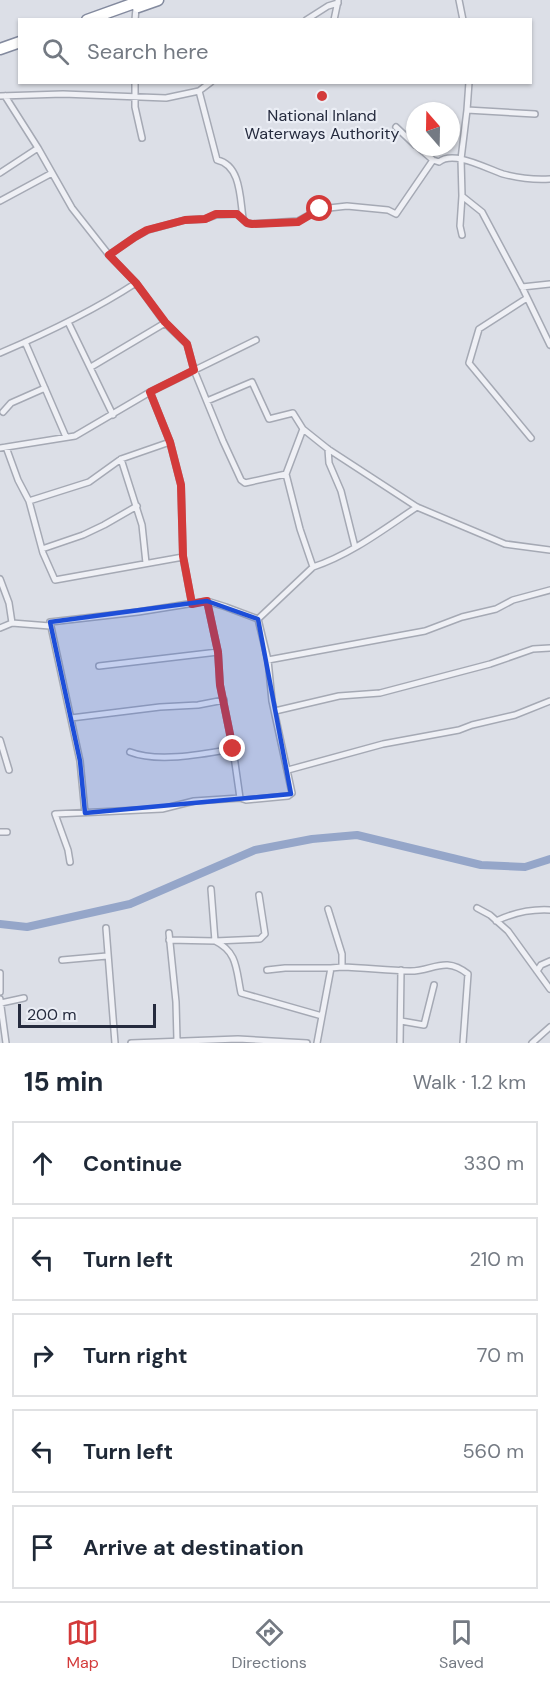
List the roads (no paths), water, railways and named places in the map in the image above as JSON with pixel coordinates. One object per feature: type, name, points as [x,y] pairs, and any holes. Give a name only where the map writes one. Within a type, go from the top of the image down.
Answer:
[{"type":"highway","points":[[110,18],[158,0]]},
{"type":"highway","points":[[96,18],[138,9]]},
{"type":"highway","points":[[0,49],[18,43]]},
{"type":"highway","points":[[0,54],[18,49]]},
{"type":"street","points":[[459,0],[463,18]]},
{"type":"street","points":[[309,18],[338,2]]},
{"type":"street","points":[[334,18],[338,2]]},
{"type":"street","points":[[135,84],[135,107],[142,138]]},
{"type":"street","points":[[2,96],[63,94],[166,98],[199,91],[208,84]]},
{"type":"street","points":[[462,235],[460,226],[461,159],[469,84]]},
{"type":"street","points":[[199,91],[217,160],[231,167],[238,185],[243,218]]},
{"type":"street","points":[[2,96],[38,148],[72,208],[109,255],[136,283],[165,322],[187,344],[194,370],[222,441],[241,480],[245,483],[286,474]]},
{"type":"street","points":[[467,110],[535,114]]},
{"type":"street","points":[[396,127],[406,136]]},
{"type":"street","points":[[0,173],[38,148]]},
{"type":"street","points":[[428,156],[440,162],[443,159],[461,159],[503,174],[535,180],[550,179]]},
{"type":"street","points":[[109,255],[147,230],[185,220],[205,219],[216,214],[237,214],[247,223],[252,224],[298,222],[320,209],[347,206],[388,210],[396,214],[433,160]]},
{"type":"street","points":[[0,201],[52,173]]},
{"type":"street","points":[[462,196],[482,212],[550,345]]},
{"type":"street","points":[[0,352],[68,322],[136,283]]},
{"type":"street","points":[[522,287],[550,284]]},
{"type":"street","points":[[526,298],[479,329],[470,363],[531,438]]},
{"type":"street","points":[[68,322],[113,415]]},
{"type":"street","points":[[90,367],[165,322]]},
{"type":"street","points":[[183,556],[55,580],[42,549],[29,501],[3,447],[75,436],[150,392],[256,340]]},
{"type":"street","points":[[25,342],[66,436]]},
{"type":"street","points":[[207,401],[252,382],[269,419],[293,413],[303,429],[328,449],[417,507],[505,543],[550,550]]},
{"type":"street","points":[[3,412],[11,404],[45,388]]},
{"type":"street","points":[[150,392],[170,442],[181,485],[183,556],[192,604]]},
{"type":"street","points":[[303,429],[286,474],[300,529],[313,567]]},
{"type":"street","points":[[29,501],[89,482],[121,459],[170,442]]},
{"type":"street","points":[[328,449],[329,463],[341,491],[355,547]]},
{"type":"street","points":[[121,459],[142,525],[147,563]]},
{"type":"street","points":[[42,549],[83,535],[136,506]]},
{"type":"street","points":[[258,619],[313,567],[325,564],[355,547],[417,507]]},
{"type":"street","points":[[0,579],[9,603],[12,623]]},
{"type":"street","points":[[268,660],[425,631],[462,617],[496,609],[513,600],[550,590]]},
{"type":"street","points":[[85,813],[80,761],[50,622],[207,601],[258,619]]},
{"type":"street","points":[[207,601],[218,652],[220,685],[240,798]]},
{"type":"street","points":[[70,862],[55,814],[162,809],[194,801],[288,796],[292,791],[275,711],[268,660],[258,619]]},
{"type":"street","points":[[0,628],[12,623],[50,626]]},
{"type":"street","points":[[275,711],[339,696],[380,693],[490,664],[533,649],[550,648]]},
{"type":"street","points":[[99,666],[218,652]]},
{"type":"street","points":[[71,718],[160,707],[198,705],[224,700]]},
{"type":"street","points":[[288,770],[383,744],[459,730],[515,715],[550,700]]},
{"type":"street","points":[[0,740],[9,770]]},
{"type":"street","points":[[130,752],[139,756],[180,757],[233,749]]},
{"type":"street","points":[[0,832],[7,832]]},
{"type":"street","points":[[211,889],[215,941]]},
{"type":"street","points":[[169,940],[260,939],[265,934],[259,895]]},
{"type":"street","points":[[477,908],[508,931],[550,989]]},
{"type":"street","points":[[328,909],[342,954],[342,967]]},
{"type":"street","points":[[496,921],[508,915],[550,910]]},
{"type":"street","points":[[106,928],[115,1043]]},
{"type":"street","points":[[169,933],[176,1002],[177,1040]]},
{"type":"street","points":[[215,941],[225,946],[232,955],[241,993],[322,1016]]},
{"type":"street","points":[[62,960],[107,956]]},
{"type":"street","points":[[537,971],[542,965],[550,962]]},
{"type":"street","points":[[267,970],[342,967],[411,971],[434,965],[458,968],[468,974],[463,1043]]},
{"type":"street","points":[[317,1043],[331,968]]},
{"type":"street","points":[[400,1043],[401,970]]},
{"type":"street","points":[[0,973],[0,992]]},
{"type":"street","points":[[401,1021],[424,1025],[434,985]]},
{"type":"street","points":[[6,1043],[0,1001],[24,998]]},
{"type":"street","points":[[532,1043],[550,1027]]},
{"type":"street","points":[[131,1043],[238,1039],[305,1043]]},
{"type":"waterway","points":[[0,924],[27,927],[130,904],[255,850],[312,839],[357,835],[481,865],[525,867],[550,859]]},
{"type":"place","name":"National Inland Waterways Authority","points":[[322,96]]}]
